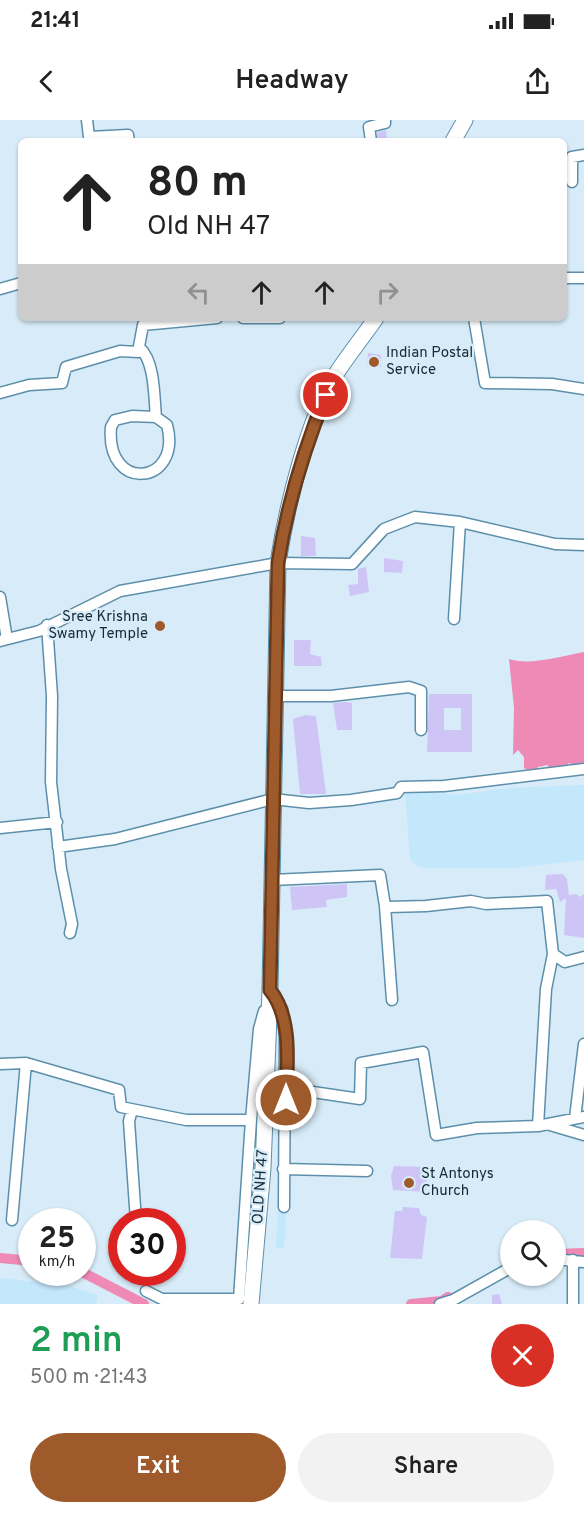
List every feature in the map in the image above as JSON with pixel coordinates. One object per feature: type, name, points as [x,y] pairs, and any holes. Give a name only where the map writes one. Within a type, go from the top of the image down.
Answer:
[{"type":"main road","points":[[455,138],[465,120]]},
{"type":"main road","name":"OLD NH 47","points":[[251,1304],[263,1168],[270,990],[278,563],[285,514],[310,435],[335,376],[374,321]]},
{"type":"street","points":[[87,120],[89,137],[128,135],[128,138]]},
{"type":"street","points":[[371,138],[369,127],[385,123],[384,120]]},
{"type":"street","points":[[572,182],[572,157],[584,155]]},
{"type":"street","points":[[567,278],[584,278]]},
{"type":"street","points":[[0,289],[18,284]]},
{"type":"street","points":[[0,393],[28,385],[62,383],[66,367],[120,351],[138,352],[140,322],[159,321]]},
{"type":"street","points":[[475,321],[485,383],[552,384],[584,389]]},
{"type":"street","points":[[140,348],[146,353],[150,368],[156,417],[167,425],[169,432],[163,462],[152,472],[131,474],[125,470],[113,451],[111,427],[116,420],[132,416],[156,417]]},
{"type":"street","points":[[0,597],[3,640],[39,631],[47,625],[120,591],[278,563],[352,564],[384,529],[415,517],[460,522],[555,544],[584,545]]},
{"type":"street","points":[[454,619],[460,522]]},
{"type":"street","points":[[47,625],[52,696],[50,772],[58,847],[72,924],[70,933]]},
{"type":"street","points":[[274,696],[331,696],[409,687],[420,691],[420,730]]},
{"type":"street","points":[[58,847],[115,839],[273,799],[309,803],[351,800],[397,793],[401,787],[444,786],[584,769]]},
{"type":"street","points":[[0,828],[57,822]]},
{"type":"street","points":[[272,880],[380,875],[385,906],[392,1000]]},
{"type":"street","points":[[385,906],[426,906],[471,901],[486,904],[547,901],[554,954],[546,989],[542,1125]]},
{"type":"street","points":[[554,954],[565,962],[584,957]]},
{"type":"street","points":[[270,990],[282,1009],[286,1088],[284,1207]]},
{"type":"street","points":[[146,1291],[162,1299],[239,1299],[251,1120],[260,1029],[270,990]]},
{"type":"street","points":[[286,1088],[360,1099],[361,1063],[423,1052],[436,1135],[477,1128],[542,1125],[579,1117],[584,1044]]},
{"type":"street","points":[[0,1064],[26,1063],[119,1090],[121,1107],[132,1110],[186,1120],[251,1120]]},
{"type":"street","points":[[12,1220],[26,1063]]},
{"type":"street","points":[[132,1110],[129,1121],[135,1208]]},
{"type":"street","points":[[542,1125],[584,1135]]},
{"type":"street","points":[[283,1169],[367,1171]]},
{"type":"street","points":[[573,1304],[578,1261]]},
{"type":"street","points":[[440,1304],[453,1300],[500,1274]]},
{"type":"shaded area","points":[[584,652],[584,762],[578,767],[569,763],[561,771],[552,770],[547,765],[538,767],[534,773],[524,768],[524,757],[518,750],[513,755],[514,708],[509,659],[536,661]]},
{"type":"shaded area","points":[[584,785],[584,860],[516,868],[425,868],[417,866],[410,859],[405,790],[456,795],[509,788]]},
{"type":"shaded area","points":[[278,1210],[286,1212],[284,1248],[276,1248]]},
{"type":"shaded area","points":[[0,1278],[18,1280],[18,1286],[69,1286],[98,1295],[96,1304],[0,1304]]},
{"type":"building","points":[[386,130],[387,138],[378,138],[377,133]]},
{"type":"building","name":"Indian Postal Service","points":[[368,353],[381,355],[381,367],[367,365]]},
{"type":"building","points":[[301,536],[315,538],[316,556],[301,556]]},
{"type":"building","points":[[384,558],[403,561],[402,573],[384,572]]},
{"type":"building","points":[[366,567],[369,592],[350,596],[348,585],[358,584],[358,569]]},
{"type":"building","points":[[294,640],[311,640],[310,654],[321,657],[322,666],[294,666]]},
{"type":"building","points":[[429,694],[472,694],[472,752],[427,752]],"holes":[[[444,708],[461,708],[461,730],[444,730]]]},
{"type":"building","points":[[333,703],[352,703],[352,730],[337,730]]},
{"type":"building","points":[[305,715],[316,716],[326,794],[300,794],[293,719]]},
{"type":"building","points":[[563,874],[567,879],[569,895],[577,894],[579,897],[584,894],[584,938],[564,935],[566,898],[560,902],[556,889],[545,890],[546,875]]},
{"type":"building","points":[[347,884],[347,897],[326,900],[327,907],[292,910],[290,887]]},
{"type":"building","name":"St Antonys Church","points":[[394,1166],[428,1167],[426,1192],[393,1190],[391,1176]]},
{"type":"building","points":[[403,1207],[419,1208],[421,1215],[427,1217],[422,1259],[390,1258],[395,1211],[402,1211]]},
{"type":"building","points":[[499,1294],[502,1304],[492,1304],[492,1295]]},
{"type":"waterway","points":[[566,1254],[584,1253]]},
{"type":"waterway","points":[[0,1258],[18,1260]]},
{"type":"waterway","points":[[96,1279],[144,1304]]},
{"type":"waterway","points":[[411,1304],[442,1301],[448,1297]]},
{"type":"place","name":"Indian Postal Service","points":[[374,362]]},
{"type":"place","name":"Sree Krishna Swamy Temple","points":[[160,626]]},
{"type":"place","name":"St Antonys Church","points":[[409,1183]]},
{"type":"route","points":[[286,1100],[285,1035],[282,1009],[270,990],[278,563],[285,514],[292,498],[310,435],[326,395]]}]
